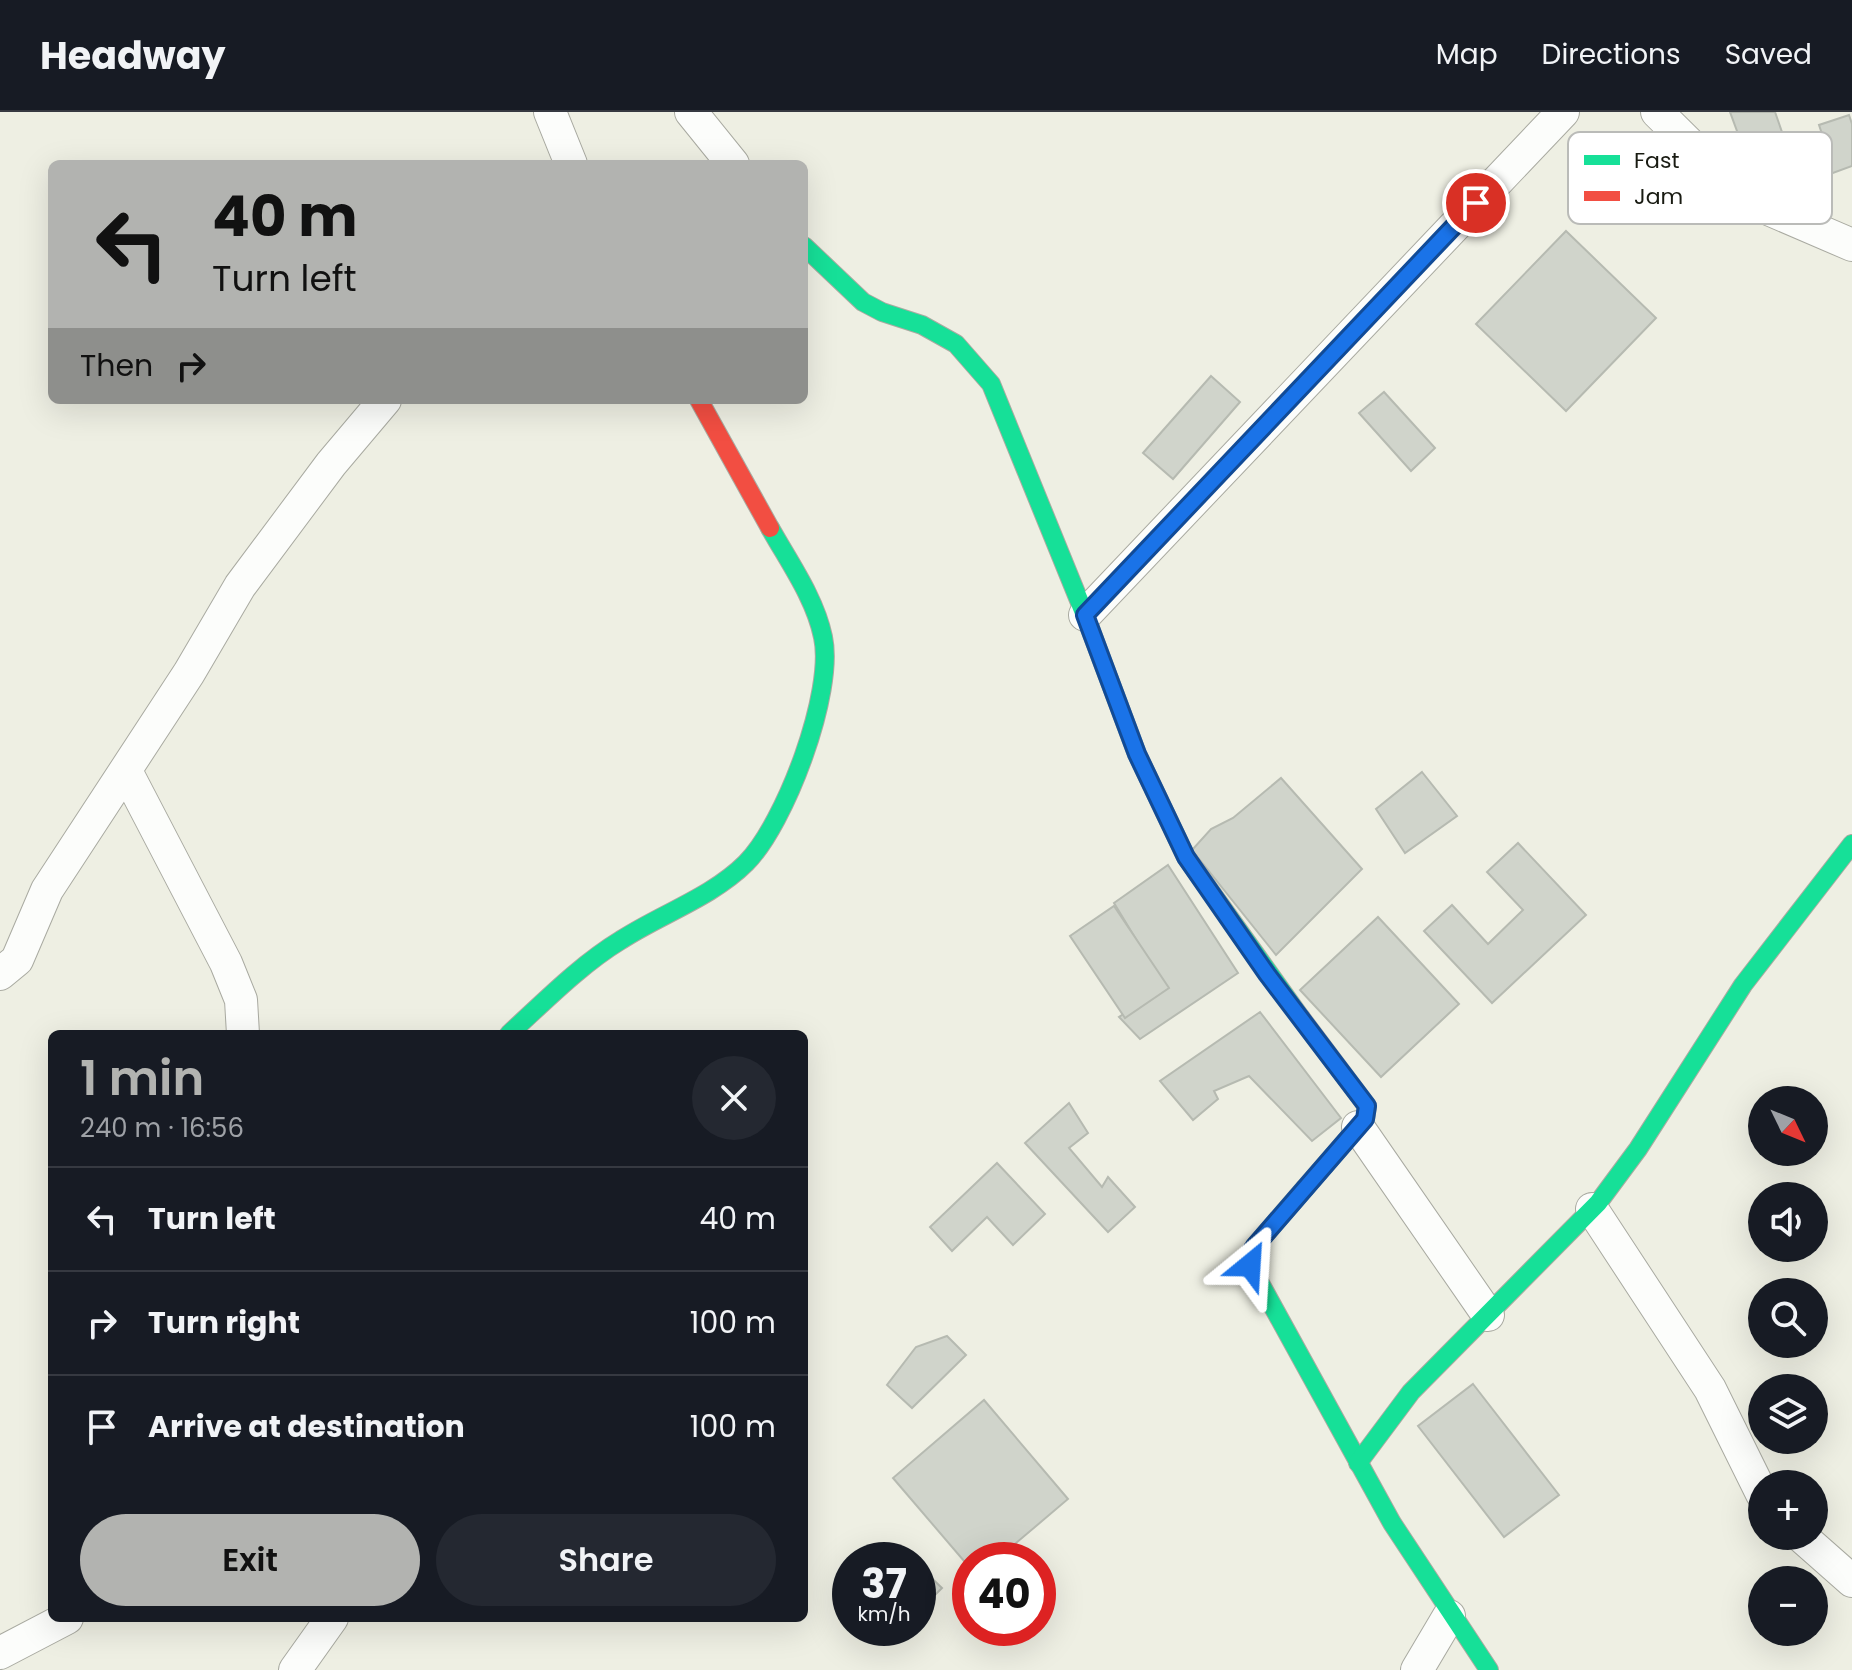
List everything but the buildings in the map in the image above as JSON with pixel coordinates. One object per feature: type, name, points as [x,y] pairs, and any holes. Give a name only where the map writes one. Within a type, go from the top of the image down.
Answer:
[{"type":"street","points":[[550,112],[569,160]]},
{"type":"street","points":[[691,112],[730,160]]},
{"type":"street","points":[[1085,615],[1563,112]]},
{"type":"street","points":[[1657,112],[1677,132]]},
{"type":"street","points":[[1803,224],[1852,245]]},
{"type":"street","points":[[808,250],[847,290],[876,310],[913,321],[947,337],[974,358],[991,384],[1085,615],[1137,754],[1186,857],[1267,974],[1367,1106],[1368,1114],[1358,1127],[1249,1255],[1250,1265],[1358,1463],[1449,1616],[1489,1670]]},
{"type":"street","points":[[0,974],[17,960],[47,890],[126,771],[240,586],[331,464],[382,404]]},
{"type":"street","points":[[514,1030],[601,953],[689,902],[744,865],[763,846],[773,829],[805,748],[822,682],[826,651],[817,612],[701,404]]},
{"type":"street","points":[[126,771],[226,963],[241,1000],[243,1030]]},
{"type":"street","points":[[1358,1463],[1411,1392],[1592,1209],[1638,1149],[1743,985],[1852,844]]},
{"type":"street","points":[[1358,1127],[1488,1315]]},
{"type":"street","points":[[1592,1209],[1710,1389],[1748,1471]]},
{"type":"street","points":[[1817,1550],[1852,1581]]},
{"type":"street","points":[[1417,1670],[1449,1616]]},
{"type":"street","points":[[0,1653],[59,1622]]},
{"type":"street","points":[[295,1670],[329,1622]]},
{"type":"traffic: fast","points":[[808,250],[863,302],[882,312],[922,325],[956,344],[991,384],[1085,615],[1137,754],[1186,857],[1301,1018]]},
{"type":"traffic: fast","points":[[513,1030],[606,950],[733,875],[761,844],[776,819],[804,756],[822,690],[825,661],[823,637],[814,608],[770,528]]},
{"type":"traffic: fast","points":[[1358,1463],[1411,1392],[1598,1203],[1638,1149],[1743,985],[1852,844]]},
{"type":"traffic: fast","points":[[1305,1188],[1255,1246],[1249,1255],[1250,1265],[1392,1523],[1489,1670]]},
{"type":"traffic: jam","points":[[701,404],[770,528]]},
{"type":"traffic: jam","points":[[1301,1018],[1367,1106],[1365,1119],[1305,1188]]},
{"type":"route","points":[[1250,1265],[1249,1255],[1255,1246],[1365,1119],[1367,1106],[1267,974],[1186,857],[1109,687],[1085,615],[1476,203]]}]
